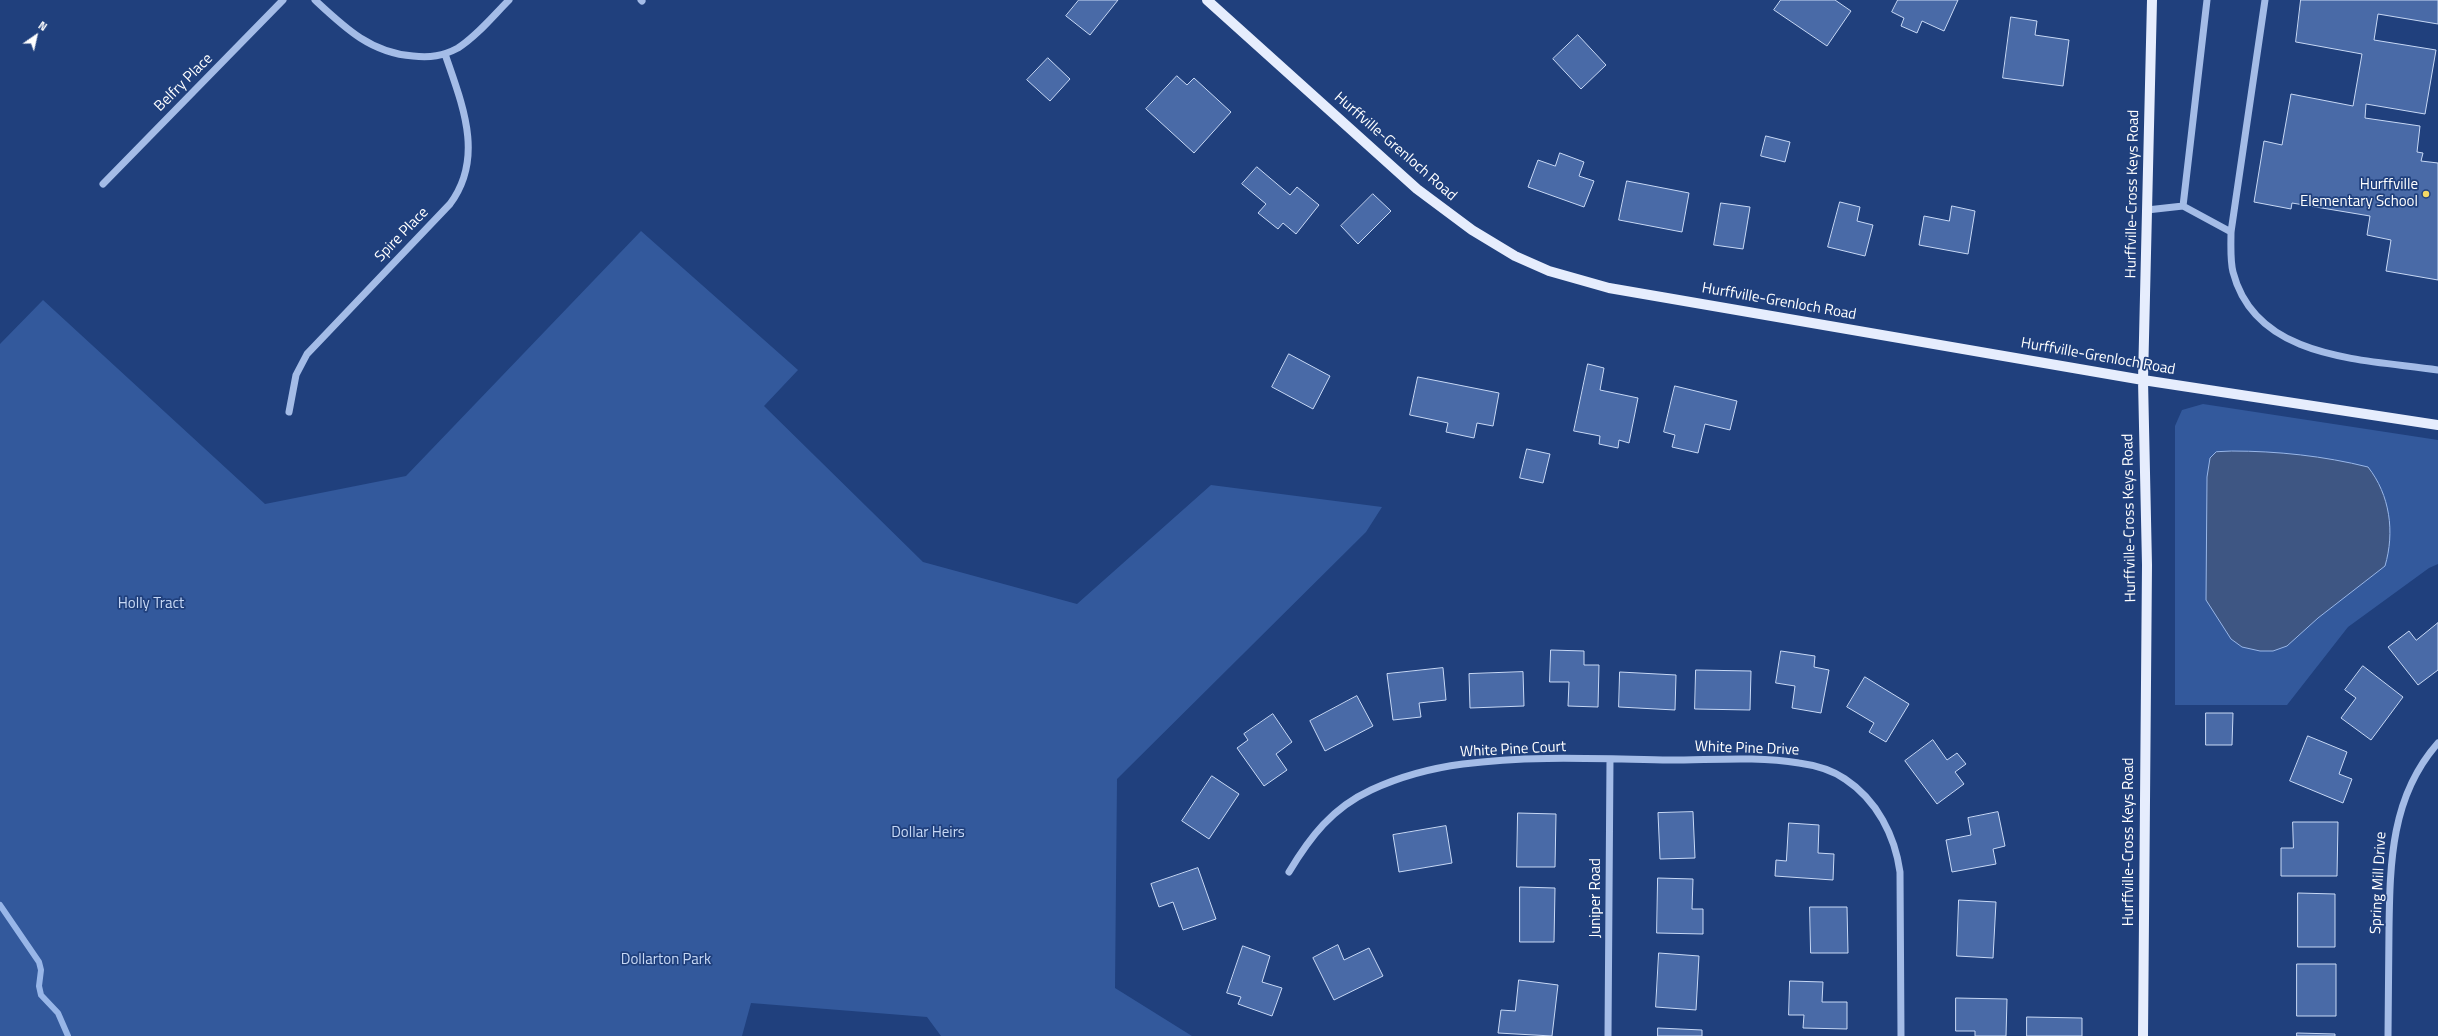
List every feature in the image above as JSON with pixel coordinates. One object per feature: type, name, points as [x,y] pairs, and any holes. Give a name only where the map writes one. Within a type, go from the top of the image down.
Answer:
[{"type":"main road","name":"Hurffville-Grenloch Road","points":[[1207,0],[1416,189],[1472,230],[1515,256],[1549,271],[1609,288],[2143,380],[2438,425]]},
{"type":"main road","name":"Hurffville-Cross Keys Road","points":[[2143,1036],[2147,565],[2143,380],[2152,0]]},
{"type":"street","name":"Belfry Place","points":[[103,184],[283,0]]},
{"type":"street","points":[[315,0],[342,25],[374,48],[412,56],[436,57],[456,49],[474,35],[509,0]]},
{"type":"street","points":[[2183,206],[2207,0]]},
{"type":"street","points":[[2265,0],[2231,232],[2232,271],[2242,296],[2252,313],[2283,338],[2321,353],[2438,370]]},
{"type":"street","name":"Spire Place","points":[[289,412],[296,375],[307,354],[450,204],[460,190],[467,167],[469,140],[462,106],[445,54]]},
{"type":"street","points":[[2147,210],[2183,206],[2231,232]]},
{"type":"street","name":"Spring Mill Drive","points":[[2388,1036],[2389,887],[2393,840],[2406,794],[2418,771],[2438,743]]},
{"type":"street","name":"White Pine Court","points":[[1289,872],[1305,845],[1320,826],[1336,812],[1369,791],[1391,782],[1436,769],[1486,761],[1610,759]]},
{"type":"street","name":"Juniper Road","points":[[1608,1036],[1610,759]]},
{"type":"street","name":"White Pine Drive","points":[[1610,759],[1793,762],[1828,770],[1856,788],[1866,797],[1885,823],[1898,853],[1900,872],[1901,1036]]},
{"type":"green space","points":[[641,231],[798,370],[764,406],[923,562],[1077,604],[1211,485],[1382,507],[1366,532],[1117,779],[1115,988],[1192,1036],[941,1036],[927,1017],[751,1003],[742,1036],[0,1036],[0,344],[43,300],[265,504],[406,476]]},
{"type":"green space","points":[[2203,404],[2438,440],[2438,564],[2429,568],[2348,627],[2287,705],[2175,705],[2175,426],[2182,410]]},
{"type":"shaded area","points":[[2232,451],[2300,455],[2368,467],[2386,502],[2390,527],[2390,540],[2385,566],[2318,618],[2287,646],[2273,651],[2260,651],[2242,647],[2231,639],[2206,600],[2207,477],[2210,458],[2216,452]]},
{"type":"building","points":[[1079,0],[1118,0],[1090,35],[1066,16]]},
{"type":"building","points":[[1781,0],[1835,0],[1851,11],[1827,46],[1774,10]]},
{"type":"building","points":[[1898,0],[1958,0],[1944,31],[1922,21],[1917,33],[1901,26],[1904,18],[1892,12]]},
{"type":"building","name":"Hurffville Elementary School","points":[[2301,0],[2438,0],[2438,24],[2378,14],[2374,40],[2436,50],[2425,114],[2366,104],[2365,118],[2420,126],[2417,152],[2423,153],[2421,161],[2438,163],[2438,280],[2386,271],[2391,240],[2367,235],[2370,216],[2292,203],[2291,209],[2254,202],[2264,141],[2282,145],[2291,94],[2353,106],[2362,54],[2296,42]]},
{"type":"building","points":[[2011,17],[2037,21],[2035,35],[2069,40],[2063,86],[2003,78]]},
{"type":"building","points":[[1578,35],[1606,65],[1581,89],[1553,59]]},
{"type":"building","points":[[1048,58],[1070,79],[1050,101],[1027,80]]},
{"type":"building","points":[[1177,76],[1187,85],[1194,78],[1231,112],[1194,153],[1146,109]]},
{"type":"building","points":[[1766,136],[1790,142],[1785,162],[1761,156]]},
{"type":"building","points":[[1560,153],[1584,162],[1579,176],[1594,181],[1584,207],[1528,187],[1538,160],[1555,166]]},
{"type":"building","points":[[1257,167],[1290,195],[1297,187],[1319,205],[1296,234],[1283,223],[1278,229],[1258,213],[1266,204],[1242,184]]},
{"type":"building","points":[[1627,181],[1689,193],[1682,232],[1619,220]]},
{"type":"building","points":[[1373,194],[1391,211],[1358,244],[1341,226]]},
{"type":"building","points":[[1840,202],[1860,207],[1857,221],[1873,225],[1865,256],[1828,247]]},
{"type":"building","points":[[1721,203],[1750,207],[1743,249],[1714,245]]},
{"type":"building","points":[[1952,206],[1975,211],[1968,254],[1919,245],[1924,216],[1949,221]]},
{"type":"building","points":[[1289,354],[1330,376],[1313,409],[1272,387]]},
{"type":"building","points":[[1588,364],[1604,368],[1600,390],[1638,398],[1629,443],[1619,440],[1618,448],[1599,444],[1600,436],[1574,431]]},
{"type":"building","points":[[1418,377],[1499,393],[1493,426],[1477,423],[1474,438],[1446,432],[1448,423],[1410,415]]},
{"type":"building","points":[[1675,386],[1737,401],[1730,430],[1705,424],[1698,453],[1672,447],[1675,435],[1664,432]]},
{"type":"building","points":[[1527,449],[1550,454],[1543,483],[1520,478]]},
{"type":"building","points":[[2438,623],[2438,670],[2418,685],[2388,647],[2409,631],[2416,640]]},
{"type":"building","points":[[1551,650],[1584,651],[1584,665],[1599,665],[1598,707],[1568,706],[1569,682],[1550,682]]},
{"type":"building","points":[[1781,651],[1815,656],[1814,667],[1829,670],[1821,713],[1792,708],[1795,686],[1776,683]]},
{"type":"building","points":[[2363,666],[2403,697],[2371,740],[2341,718],[2356,698],[2345,690]]},
{"type":"building","points":[[1443,668],[1446,700],[1419,703],[1421,717],[1393,720],[1387,674]]},
{"type":"building","points":[[1696,670],[1751,671],[1750,710],[1695,709]]},
{"type":"building","points":[[1523,672],[1524,706],[1470,708],[1469,674]]},
{"type":"building","points":[[1620,672],[1676,675],[1675,710],[1619,707]]},
{"type":"building","points":[[1865,677],[1909,704],[1886,742],[1869,732],[1874,723],[1847,707]]},
{"type":"building","points":[[1357,696],[1373,726],[1325,751],[1310,721]]},
{"type":"building","points":[[2206,713],[2233,713],[2232,745],[2206,745]]},
{"type":"building","points":[[1273,714],[1292,742],[1276,754],[1287,770],[1264,786],[1237,748],[1248,740],[1244,734]]},
{"type":"building","points":[[2308,736],[2347,752],[2339,774],[2352,779],[2343,803],[2290,781]]},
{"type":"building","points":[[1933,740],[1947,760],[1957,753],[1966,764],[1955,772],[1964,784],[1937,804],[1905,761]]},
{"type":"building","points":[[1212,776],[1239,794],[1209,839],[1182,821]]},
{"type":"building","points":[[1693,812],[1695,858],[1660,859],[1658,813]]},
{"type":"building","points":[[1998,812],[2005,846],[1993,849],[1996,864],[1952,872],[1946,840],[1971,835],[1968,818]]},
{"type":"building","points":[[1518,813],[1556,814],[1555,867],[1517,867]]},
{"type":"building","points":[[2293,822],[2338,822],[2337,876],[2281,876],[2281,848],[2293,848]]},
{"type":"building","points":[[1789,823],[1819,825],[1818,853],[1834,854],[1833,880],[1775,876],[1776,860],[1786,861]]},
{"type":"building","points":[[1446,826],[1452,863],[1399,872],[1393,835]]},
{"type":"building","points":[[1198,868],[1216,919],[1183,930],[1173,902],[1159,907],[1151,884]]},
{"type":"building","points":[[1658,878],[1693,879],[1692,909],[1703,909],[1703,934],[1657,933]]},
{"type":"building","points":[[1520,887],[1555,888],[1554,942],[1520,942]]},
{"type":"building","points":[[2298,893],[2335,894],[2335,947],[2298,947]]},
{"type":"building","points":[[1959,900],[1996,902],[1993,958],[1957,956]]},
{"type":"building","points":[[1810,907],[1847,907],[1848,953],[1811,953]]},
{"type":"building","points":[[1338,945],[1344,960],[1369,948],[1383,976],[1334,1000],[1313,958]]},
{"type":"building","points":[[1243,946],[1270,956],[1262,982],[1282,988],[1272,1016],[1238,1004],[1241,997],[1227,993]]},
{"type":"building","points":[[1659,953],[1699,956],[1696,1010],[1656,1007]]},
{"type":"building","points":[[2297,964],[2336,964],[2336,1016],[2297,1016]]},
{"type":"building","points":[[1519,980],[1558,985],[1552,1036],[1498,1033],[1501,1010],[1515,1011]]},
{"type":"building","points":[[1790,981],[1823,982],[1822,1002],[1847,1002],[1847,1029],[1803,1028],[1804,1015],[1789,1015]]},
{"type":"building","points":[[1956,998],[2007,999],[2006,1036],[1975,1036],[1975,1031],[1956,1031]]},
{"type":"building","points":[[2027,1017],[2082,1018],[2082,1036],[2027,1036]]},
{"type":"building","points":[[1658,1028],[1702,1030],[1702,1036],[1658,1036]]},
{"type":"building","points":[[2297,1033],[2335,1034],[2335,1036],[2297,1036]]},
{"type":"waterway","points":[[0,905],[39,962],[41,970],[39,986],[41,995],[58,1013],[68,1036]]},
{"type":"place","name":"Hurffville Elementary School","points":[[2426,194]]},
{"type":"park label","name":"Holly Tract","points":[[151,604]]},
{"type":"park label","name":"Dollar Heirs","points":[[928,833]]},
{"type":"park label","name":"Dollarton Park","points":[[666,960]]}]
